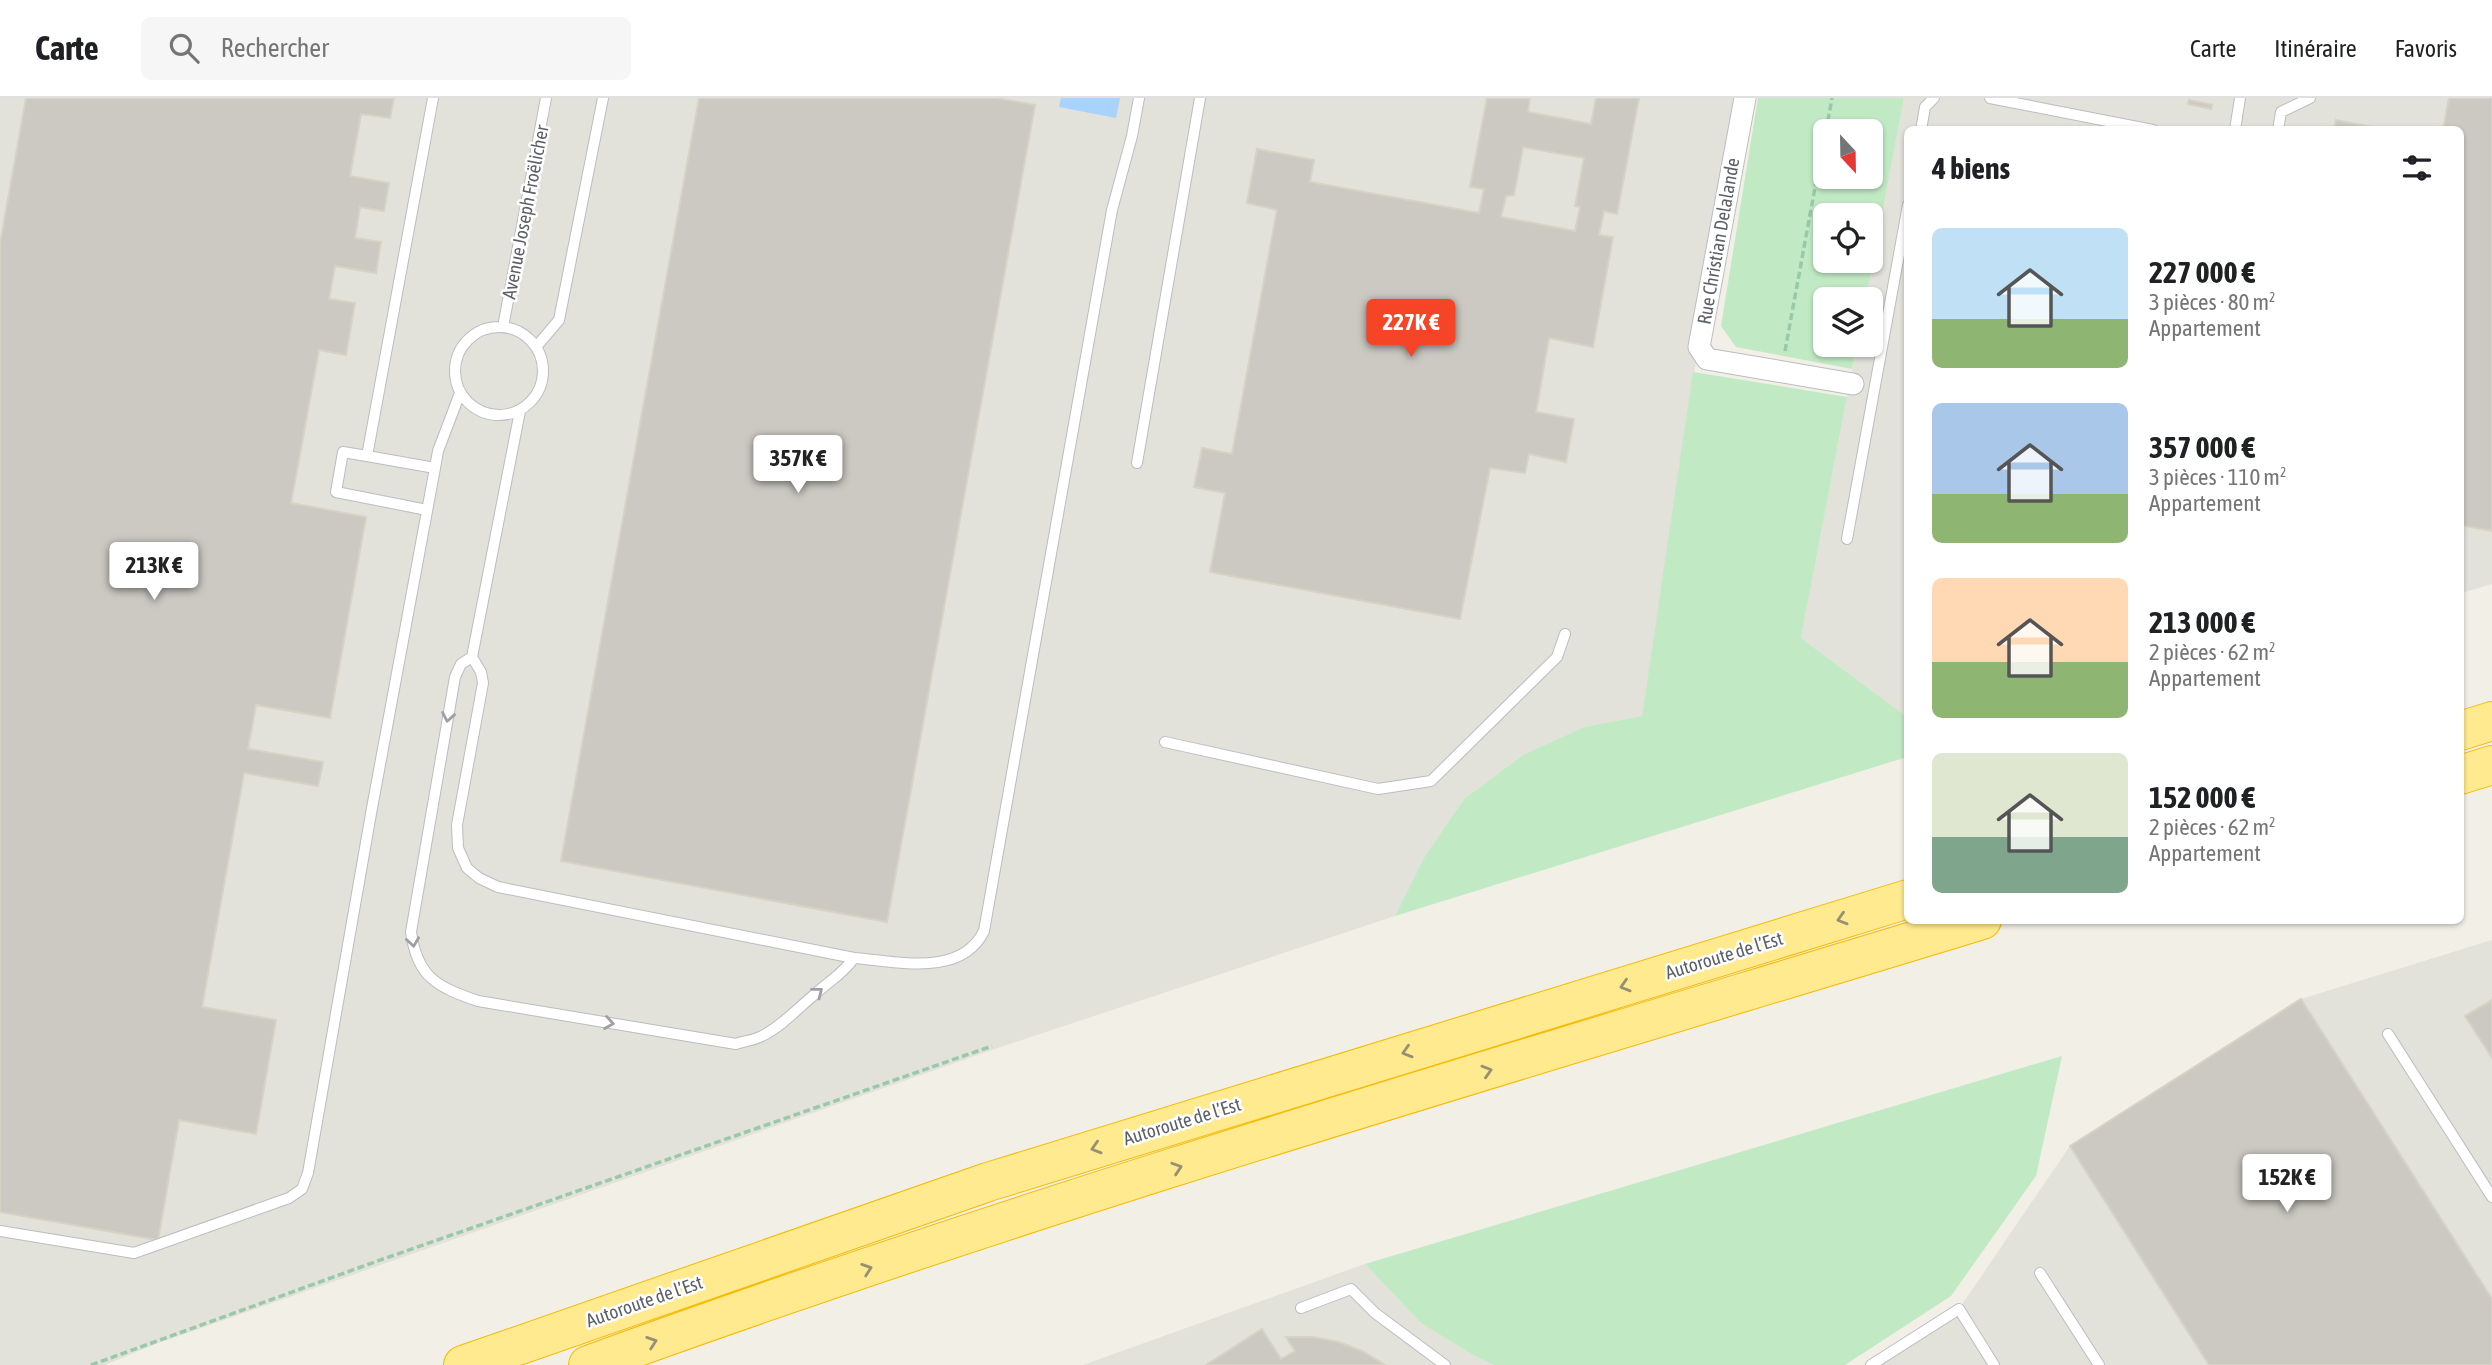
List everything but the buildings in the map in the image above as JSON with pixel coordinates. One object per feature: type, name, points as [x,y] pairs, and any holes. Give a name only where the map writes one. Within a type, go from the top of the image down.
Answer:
[{"type":"highway","points":[[2464,730],[2492,721]]},
{"type":"highway","points":[[2464,774],[2492,765]]},
{"type":"highway","name":"Autoroute de l’Est","points":[[463,1365],[988,1182],[1904,900]]},
{"type":"highway","points":[[588,1365],[996,1225],[1334,1118],[1969,924]]},
{"type":"street","name":"Rue Christian Delalande","points":[[1745,98],[1699,347],[1707,359],[1863,387]]},
{"type":"lane","points":[[367,456],[433,98]]},
{"type":"lane","name":"Avenue Joseph Froëlicher","points":[[503,327],[547,98]]},
{"type":"lane","points":[[536,346],[559,320],[603,98]]},
{"type":"lane","points":[[520,411],[472,657],[481,672],[483,682],[457,825],[458,848],[467,868],[498,887],[523,894],[656,917],[854,958],[938,964],[962,955],[978,943],[984,931],[1112,210],[1132,136],[1139,98]]},
{"type":"lane","points":[[1137,463],[1200,98]]},
{"type":"lane","points":[[1922,126],[1925,107],[1934,98]]},
{"type":"lane","points":[[1990,98],[2133,126]]},
{"type":"lane","points":[[2236,126],[2240,98]]},
{"type":"lane","points":[[2279,126],[2281,112],[2310,98]]},
{"type":"lane","points":[[1847,539],[1863,387],[1904,221]]},
{"type":"lane","points":[[503,327],[516,330],[536,346],[542,360],[542,382],[532,402],[520,411],[493,416],[468,404],[455,380],[458,353],[466,341],[489,328],[503,327]]},
{"type":"lane","points":[[0,1231],[134,1253],[289,1198],[302,1189],[308,1173],[438,451],[460,393]]},
{"type":"lane","points":[[427,510],[336,492],[343,452],[435,468]]},
{"type":"lane","points":[[1165,742],[1378,789],[1430,781],[1557,657],[1564,634]]},
{"type":"lane","points":[[472,657],[461,664],[455,677],[411,932],[420,967],[435,981],[478,1001],[736,1044],[761,1037],[786,1020],[816,992],[836,978],[854,958]]},
{"type":"lane","points":[[2388,1034],[2492,1197]]},
{"type":"lane","points":[[2040,1273],[2099,1365]]},
{"type":"lane","points":[[1301,1308],[1351,1289],[1375,1313],[1445,1365]]},
{"type":"lane","points":[[1871,1365],[1959,1309],[1994,1365]]},
{"type":"path","points":[[1828,119],[1832,98]]},
{"type":"path","points":[[1781,372],[1815,189]]},
{"type":"path","points":[[91,1365],[383,1259],[992,1046]]},
{"type":"shaded area","points":[[0,98],[1736,98],[1642,716],[1584,727],[1523,755],[1464,799],[1425,856],[1395,916],[992,1050],[153,1345],[105,1365],[0,1365]]},
{"type":"shaded area","points":[[1904,98],[2492,98],[2492,584],[2464,592],[2464,126],[1904,126],[1904,715],[1801,638],[1855,357],[1883,357],[1883,287],[1868,287],[1871,273],[1883,273],[1883,209]]},
{"type":"shaded area","points":[[2492,940],[2492,1365],[1871,1365],[1959,1309],[2070,1146],[2301,999]]},
{"type":"shaded area","points":[[1365,1264],[1421,1323],[1494,1365],[1083,1365]]},
{"type":"green space","points":[[1758,98],[1904,98],[1883,209],[1883,203],[1813,203],[1813,273],[1871,273],[1868,287],[1813,287],[1813,357],[1854,357],[1852,369],[1736,347],[1721,326]]},
{"type":"green space","points":[[1693,372],[1847,397],[1801,638],[1904,715],[1904,758],[1395,916],[1425,856],[1464,799],[1523,755],[1584,727],[1642,716]]},
{"type":"green space","points":[[2062,1056],[2036,1176],[1951,1296],[1845,1365],[1494,1365],[1421,1323],[1365,1264]]},
{"type":"water","points":[[1061,98],[1120,98],[1116,118],[1059,107]]}]
